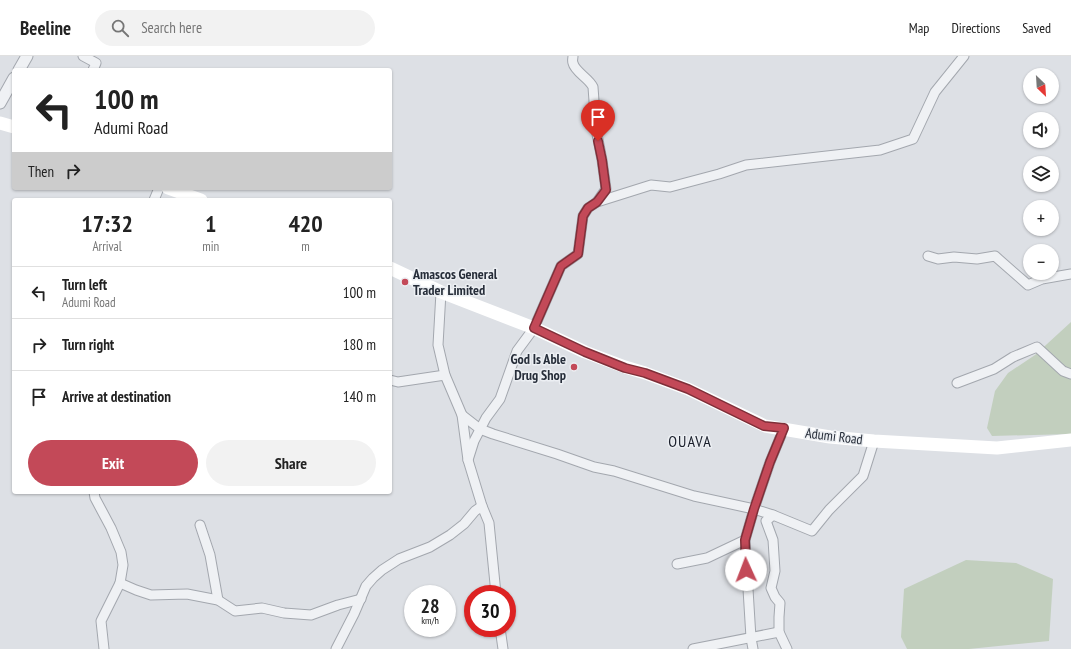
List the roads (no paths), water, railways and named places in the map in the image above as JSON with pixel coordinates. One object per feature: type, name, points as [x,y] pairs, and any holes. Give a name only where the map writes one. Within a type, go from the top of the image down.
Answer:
[{"type":"main road","points":[[0,123],[12,126]]},
{"type":"main road","points":[[174,190],[196,198]]},
{"type":"main road","name":"Adumi Road","points":[[392,269],[442,292],[534,328],[585,352],[625,368],[645,373],[688,389],[764,426],[784,428],[830,437],[997,448],[1071,440]]},
{"type":"street","points":[[20,68],[27,56]]},
{"type":"street","points":[[83,56],[96,63],[94,68]]},
{"type":"street","points":[[573,56],[573,63],[576,68],[591,82],[593,87],[596,129],[606,190],[597,202]]},
{"type":"street","points":[[468,460],[474,441],[480,429],[493,407],[500,399],[517,351],[534,328],[561,266],[578,254],[583,216],[588,208],[597,202],[651,185],[670,187],[746,165],[880,150],[913,139],[935,92],[964,56]]},
{"type":"street","points":[[0,103],[12,82]]},
{"type":"street","points":[[928,256],[938,259],[977,259],[995,256],[1028,285],[1042,279],[1071,274]]},
{"type":"street","points":[[442,292],[438,345],[445,375],[462,415],[468,460],[482,506],[489,523],[495,585]]},
{"type":"street","points":[[957,383],[994,369],[1013,357],[1037,347],[1063,371],[1071,374]]},
{"type":"street","points":[[392,380],[398,382],[445,375]]},
{"type":"street","points":[[462,415],[480,429],[493,434],[594,467],[614,471],[694,496],[754,509],[812,531],[829,510],[863,476],[874,441]]},
{"type":"street","points":[[753,649],[745,540],[770,462],[784,428]]},
{"type":"street","points":[[95,494],[121,552],[123,565],[120,583],[110,606],[102,618],[101,625],[104,649]]},
{"type":"street","points":[[336,649],[354,614],[366,586],[382,570],[399,559],[430,547],[450,535],[464,524],[474,511],[482,506]]},
{"type":"street","points":[[773,515],[766,521],[773,540],[774,571],[771,588],[775,597],[780,603],[779,632],[787,649]]},
{"type":"street","points":[[200,524],[210,555],[218,600]]},
{"type":"street","points":[[677,564],[707,558],[745,540]]},
{"type":"street","points":[[120,583],[151,595],[182,593],[218,600],[235,611],[262,608],[284,613],[311,615],[338,605],[361,599]]},
{"type":"street","points":[[693,649],[779,632]]},
{"type":"street","points":[[501,637],[503,649]]},
{"type":"place","name":"Amascos General Trader Limited","points":[[405,282]]},
{"type":"place","name":"God Is Able Drug Shop","points":[[574,367]]},
{"type":"district","name":"OUAVA","points":[[690,441]]}]
